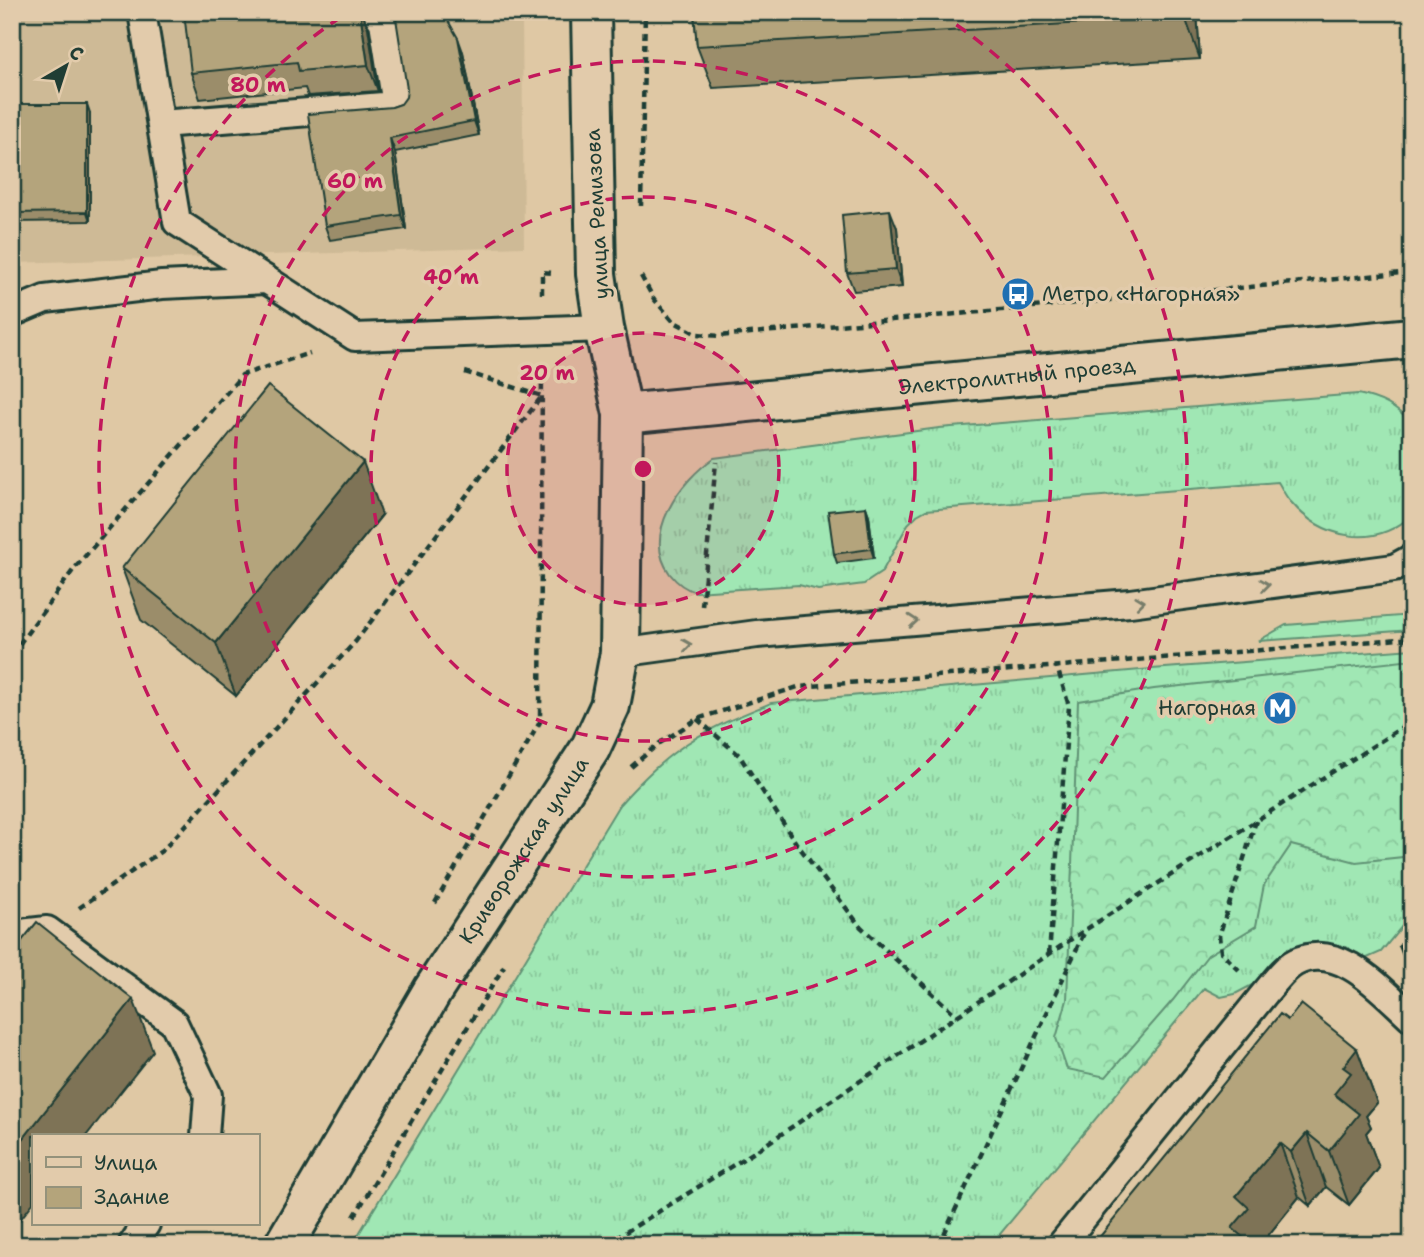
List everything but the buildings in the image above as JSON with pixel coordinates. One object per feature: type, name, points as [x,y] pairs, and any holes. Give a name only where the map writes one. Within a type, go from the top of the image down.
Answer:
[{"type":"street","name":"улица Ремизова","points":[[591,12],[596,274],[604,328],[623,414]]},
{"type":"street","name":"Электролитный проезд","points":[[623,414],[1412,338]]},
{"type":"street","name":"Криворожская улица","points":[[284,1245],[433,990],[590,749],[610,706],[620,653],[623,414]]},
{"type":"lane","points":[[142,12],[177,222],[355,337],[604,328]]},
{"type":"lane","points":[[161,124],[396,105],[383,22],[376,12]]},
{"type":"lane","points":[[12,313],[45,299],[162,285],[267,280]]},
{"type":"lane","points":[[620,653],[757,634],[1130,603],[1395,568],[1412,558]]},
{"type":"lane","points":[[12,934],[47,930],[174,1023],[208,1095],[205,1134]]},
{"type":"lane","points":[[1061,1245],[1265,993],[1296,962],[1316,957],[1339,960],[1358,970],[1412,1018]]},
{"type":"lane","points":[[132,1245],[145,1226]]},
{"type":"path","points":[[641,219],[645,12]]},
{"type":"path","points":[[429,912],[540,722],[542,272]]},
{"type":"path","points":[[719,336],[1412,272]]},
{"type":"path","points":[[12,654],[74,569],[242,375],[355,337]]},
{"type":"path","points":[[462,371],[542,396]]},
{"type":"path","points":[[47,930],[163,850],[356,641],[542,396]]},
{"type":"path","points":[[702,614],[716,461]]},
{"type":"path","points":[[631,768],[657,745],[696,719],[798,687],[1412,638]]},
{"type":"path","points":[[1049,955],[1069,706],[1057,667]]},
{"type":"path","points":[[696,719],[739,755],[796,843],[860,926],[957,1017]]},
{"type":"path","points":[[605,1245],[757,1151],[1085,930],[1412,721]]},
{"type":"path","points":[[12,789],[12,800]]},
{"type":"path","points":[[1221,952],[1219,936],[1256,820]]},
{"type":"path","points":[[939,1245],[1085,930]]},
{"type":"path","points":[[351,1222],[510,956]]},
{"type":"shaded area","points":[[12,12],[522,12],[524,247],[12,263]]},
{"type":"green space","points":[[1358,394],[1388,404],[1412,424],[1412,515],[1381,533],[1349,535],[1317,524],[1290,501],[1278,482],[926,510],[908,524],[882,572],[864,584],[818,590],[799,585],[696,592],[675,580],[662,558],[662,526],[669,509],[689,480],[714,458],[939,428]]},
{"type":"green space","points":[[1412,615],[1412,630],[1258,641],[1286,625]]},
{"type":"green space","points":[[1412,649],[1412,914],[1381,952],[1365,959],[1347,957],[1280,962],[1254,984],[1235,994],[1221,997],[1204,988],[991,1245],[352,1245],[619,805],[662,762],[700,735],[771,703]]},
{"type":"green space","points":[[1412,660],[1412,856],[1356,862],[1291,845],[1264,885],[1256,926],[1208,955],[1106,1077],[1067,1069],[1056,1038],[1067,1000],[1078,701],[1154,689]]},
{"type":"place","name":"Метро «Нагорная»","points":[[1018,294]]},
{"type":"place","name":"Нагорная","points":[[1280,708]]}]
